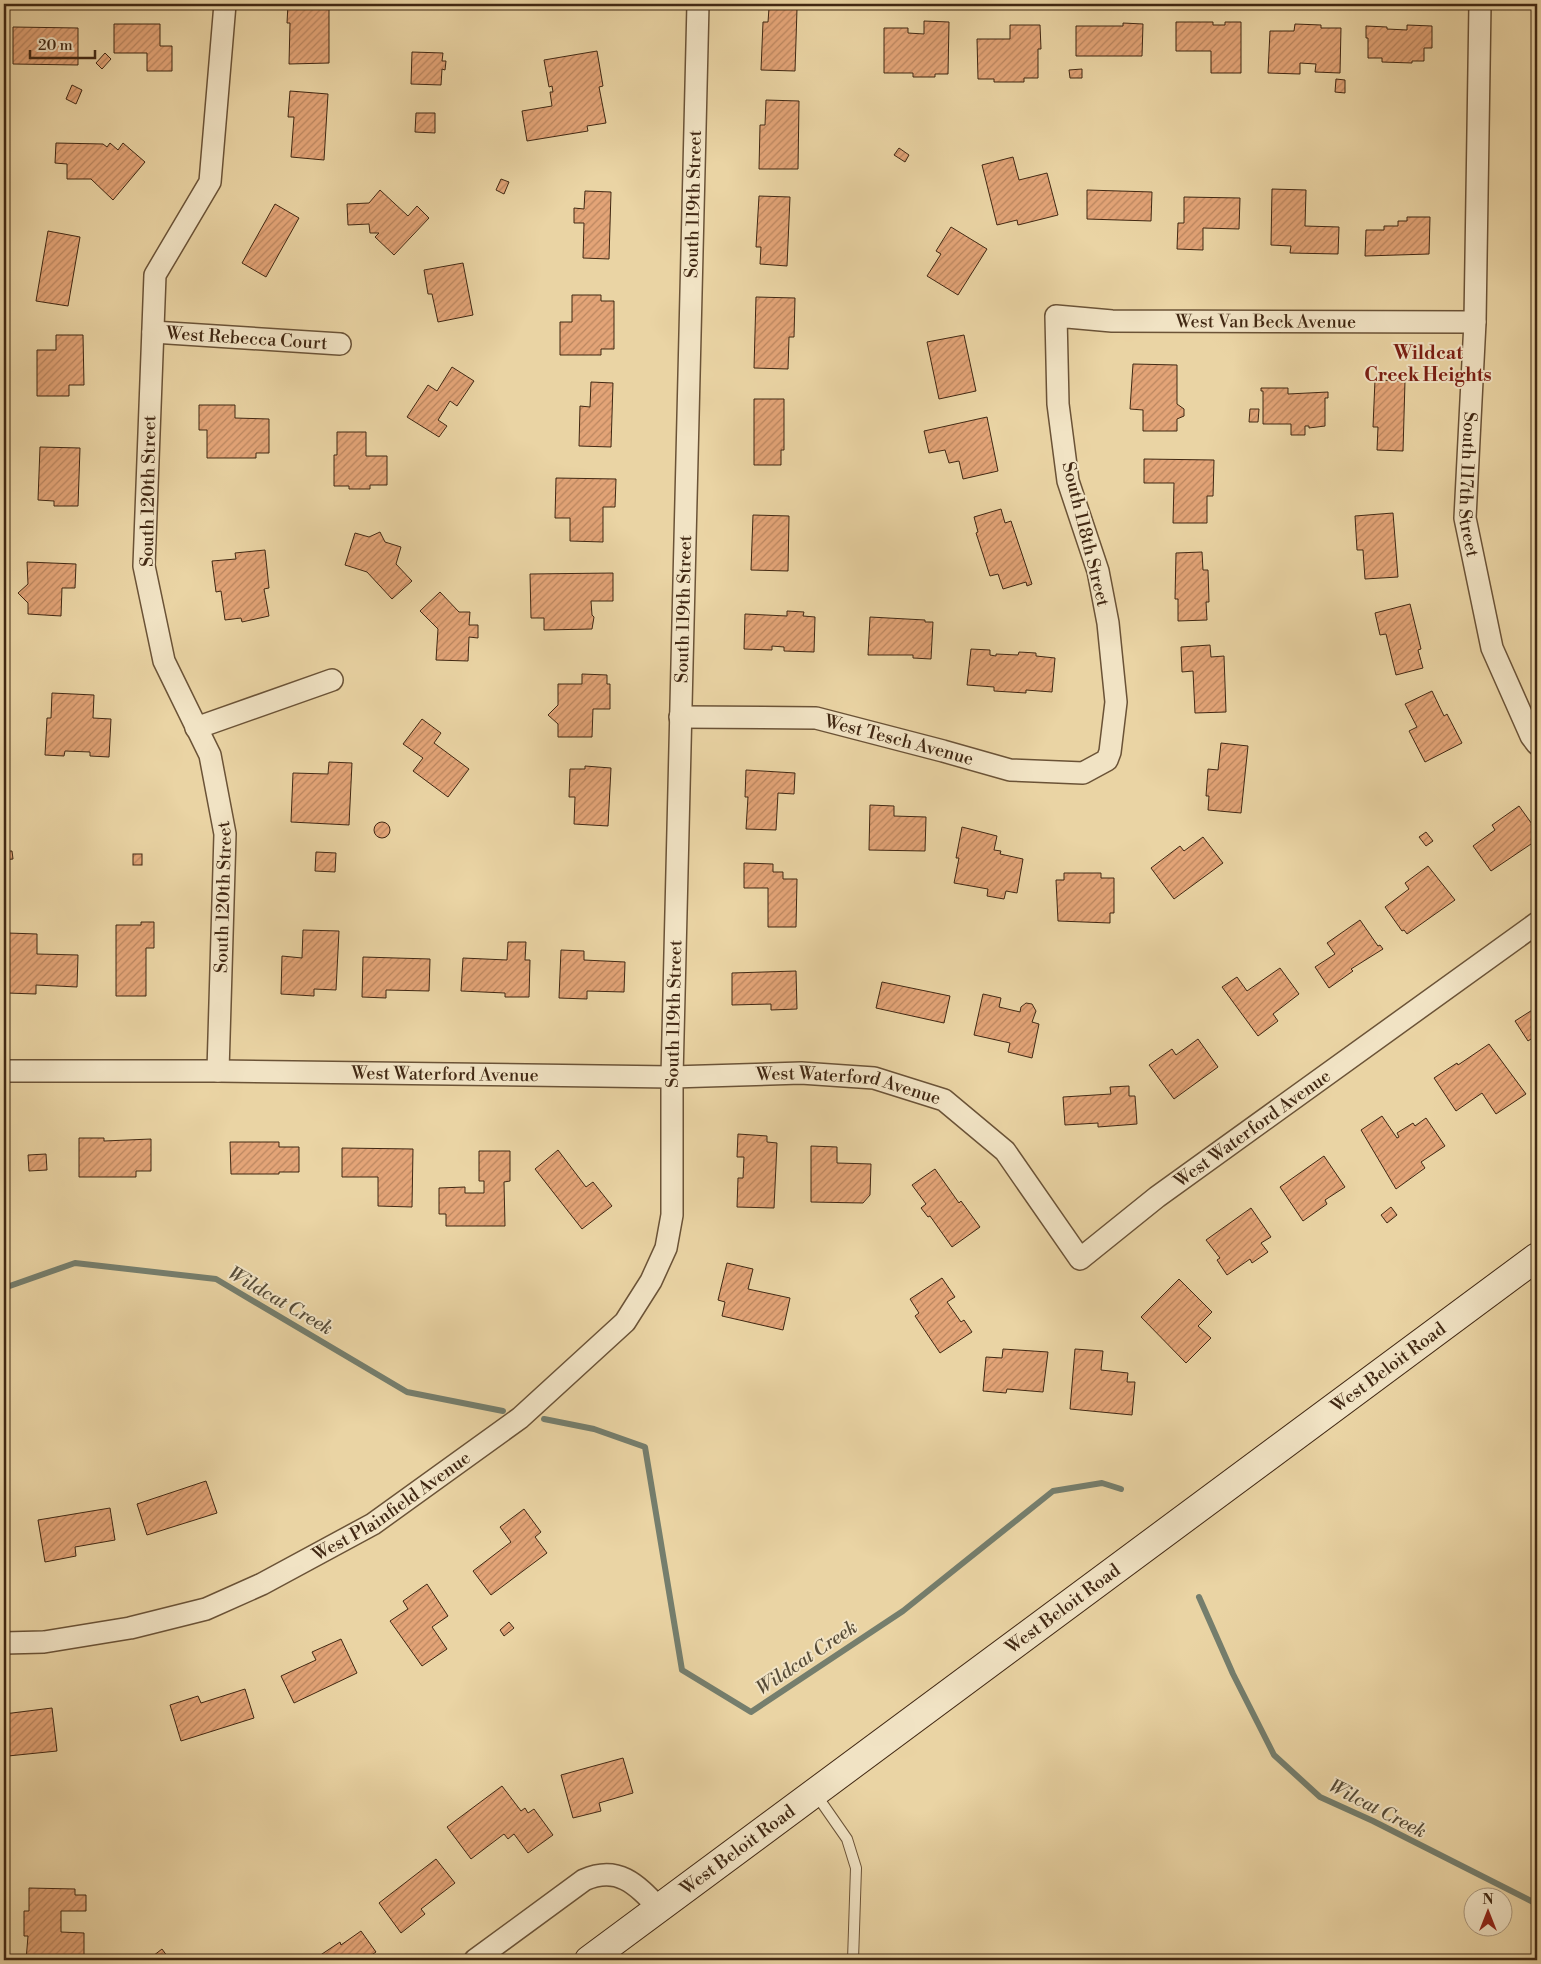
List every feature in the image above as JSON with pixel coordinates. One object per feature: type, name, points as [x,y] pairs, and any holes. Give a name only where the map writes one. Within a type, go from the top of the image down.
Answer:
[{"type":"main road","name":"West Beloit Road","points":[[589,1960],[1537,1257]]},
{"type":"street","name":"South 120th Street","points":[[218,1071],[225,834],[210,755],[164,661],[144,566],[155,275],[210,182],[225,4]]},
{"type":"street","name":"South 119th Street","points":[[672,1215],[672,1077],[698,4]]},
{"type":"street","name":"South 117th Street","points":[[1480,4],[1475,322],[1464,518],[1492,648],[1531,736],[1537,744]]},
{"type":"street","name":"West Van Beck Avenue","points":[[1056,316],[1112,321],[1475,322]]},
{"type":"street","name":"South 118th Street","points":[[1056,316],[1058,404],[1068,481],[1098,572],[1108,623],[1116,702],[1110,752]]},
{"type":"street","name":"West Rebecca Court","points":[[153,332],[340,344]]},
{"type":"street","points":[[196,728],[332,680]]},
{"type":"street","name":"West Tesch Avenue","points":[[680,717],[816,718],[1010,770],[1083,773],[1107,760],[1110,752]]},
{"type":"street","name":"West Waterford Avenue","points":[[4,1071],[218,1071],[672,1077],[801,1073],[874,1078],[944,1100],[1005,1151],[1080,1259],[1157,1197],[1537,923]]},
{"type":"street","name":"West Plainfield Avenue","points":[[4,1642],[44,1642],[130,1628],[206,1610],[262,1584],[373,1524],[520,1418],[625,1322],[651,1281],[666,1248],[672,1215]]},
{"type":"street","points":[[474,1960],[584,1880],[596,1874],[612,1874],[628,1880],[642,1890],[659,1908]]},
{"type":"lane","points":[[815,1793],[847,1838],[856,1868],[853,1960]]},
{"type":"building","points":[[288,4],[329,4],[329,63],[289,64],[290,23],[287,23]]},
{"type":"building","points":[[769,8],[797,9],[795,71],[761,70],[763,22],[768,22]]},
{"type":"building","points":[[924,21],[949,22],[948,74],[935,74],[935,77],[913,77],[913,73],[884,73],[884,28],[908,28],[908,33],[924,34]]},
{"type":"building","points":[[1176,22],[1213,22],[1213,25],[1225,25],[1225,22],[1241,22],[1241,73],[1211,73],[1211,51],[1176,51]]},
{"type":"building","points":[[1123,23],[1143,24],[1142,56],[1076,56],[1076,26],[1123,26]]},
{"type":"building","points":[[114,24],[160,24],[160,46],[172,46],[172,71],[147,71],[147,53],[114,53]]},
{"type":"building","points":[[1295,24],[1321,25],[1321,28],[1341,28],[1340,73],[1315,72],[1316,64],[1300,63],[1300,74],[1268,73],[1270,31],[1294,31]]},
{"type":"building","points":[[1010,25],[1040,25],[1041,49],[1038,49],[1038,78],[1024,78],[1024,82],[994,82],[994,79],[978,79],[977,39],[1010,39]]},
{"type":"building","points":[[1407,25],[1432,26],[1432,48],[1424,48],[1424,61],[1412,61],[1412,63],[1382,62],[1382,58],[1368,58],[1366,26],[1407,30]]},
{"type":"building","points":[[13,27],[78,28],[78,65],[13,64]]},
{"type":"building","points":[[597,51],[603,86],[599,87],[606,123],[587,126],[588,131],[527,141],[522,111],[552,106],[550,92],[553,92],[552,86],[549,87],[544,60]]},
{"type":"building","points":[[412,52],[443,53],[442,61],[446,61],[445,70],[442,69],[441,85],[411,84]]},
{"type":"building","points":[[105,53],[111,59],[102,69],[96,63]]},
{"type":"building","points":[[1082,69],[1082,78],[1070,78],[1069,70]]},
{"type":"building","points":[[1336,79],[1345,80],[1345,93],[1335,92]]},
{"type":"building","points":[[72,85],[82,90],[76,104],[66,99]]},
{"type":"building","points":[[290,91],[328,94],[324,160],[291,157],[294,117],[288,117]]},
{"type":"building","points":[[766,100],[799,101],[798,169],[759,169],[760,125],[765,125]]},
{"type":"building","points":[[416,113],[435,113],[435,133],[415,132]]},
{"type":"building","points":[[56,143],[103,144],[107,147],[110,143],[118,150],[123,143],[145,162],[113,200],[91,179],[67,179],[67,164],[55,163]]},
{"type":"building","points":[[899,148],[909,155],[905,162],[894,155]]},
{"type":"building","points":[[1013,157],[1019,180],[1047,173],[1058,215],[1018,225],[1017,220],[997,225],[982,165]]},
{"type":"building","points":[[501,179],[509,182],[504,194],[496,190]]},
{"type":"building","points":[[1272,189],[1306,190],[1305,226],[1339,227],[1338,254],[1290,253],[1291,246],[1271,245]]},
{"type":"building","points":[[380,190],[408,216],[417,206],[429,218],[394,255],[375,237],[379,233],[370,233],[369,224],[348,225],[347,204],[369,203]]},
{"type":"building","points":[[1087,190],[1152,192],[1151,221],[1087,219]]},
{"type":"building","points":[[585,191],[611,192],[609,259],[583,258],[584,223],[574,223],[574,208],[584,209]]},
{"type":"building","points":[[759,196],[790,197],[787,266],[760,264],[761,247],[756,247]]},
{"type":"building","points":[[1184,197],[1240,198],[1239,229],[1203,228],[1203,250],[1177,249],[1178,223],[1184,223]]},
{"type":"building","points":[[275,204],[299,218],[266,277],[242,263]]},
{"type":"building","points":[[1407,217],[1430,217],[1429,254],[1365,256],[1366,230],[1384,230],[1384,226],[1398,226],[1398,221],[1407,221]]},
{"type":"building","points":[[951,227],[987,249],[958,295],[927,276],[941,254],[936,251]]},
{"type":"building","points":[[48,231],[80,237],[68,306],[36,301]]},
{"type":"building","points":[[463,263],[473,315],[438,322],[432,294],[428,294],[424,270]]},
{"type":"building","points":[[572,295],[601,295],[601,301],[614,301],[614,349],[601,349],[601,355],[560,355],[560,322],[572,322]]},
{"type":"building","points":[[756,297],[795,298],[794,337],[789,337],[788,369],[754,368]]},
{"type":"building","points":[[56,335],[83,335],[84,385],[69,385],[69,396],[37,396],[37,350],[56,350]]},
{"type":"building","points":[[964,335],[976,391],[939,399],[927,342]]},
{"type":"building","points":[[1133,364],[1177,365],[1177,404],[1184,409],[1184,416],[1177,419],[1177,431],[1143,431],[1143,410],[1130,409]]},
{"type":"building","points":[[452,367],[474,381],[457,406],[450,401],[438,420],[447,426],[439,437],[407,417],[428,385],[437,391]]},
{"type":"building","points":[[1375,380],[1405,381],[1403,451],[1377,450],[1378,427],[1373,427]]},
{"type":"building","points":[[591,382],[613,383],[611,447],[579,446],[580,406],[590,407]]},
{"type":"building","points":[[1261,388],[1288,388],[1288,394],[1328,392],[1328,398],[1325,398],[1325,426],[1309,428],[1309,426],[1305,426],[1305,435],[1291,435],[1291,424],[1263,424],[1263,391],[1261,391]]},
{"type":"building","points":[[754,399],[784,399],[784,450],[781,450],[781,465],[754,465]]},
{"type":"building","points":[[199,405],[235,405],[235,418],[269,419],[269,453],[256,453],[256,458],[207,458],[207,430],[199,430]]},
{"type":"building","points":[[1250,409],[1259,409],[1258,422],[1249,422]]},
{"type":"building","points":[[987,417],[998,471],[963,479],[959,461],[949,463],[945,450],[929,453],[924,431]]},
{"type":"building","points":[[337,432],[366,432],[366,456],[387,456],[387,485],[370,485],[370,489],[349,489],[349,486],[334,486],[334,455],[337,455]]},
{"type":"building","points":[[40,447],[80,448],[78,506],[54,506],[54,501],[38,500]]},
{"type":"building","points":[[1144,459],[1214,460],[1213,496],[1207,496],[1207,523],[1173,523],[1174,483],[1144,483]]},
{"type":"building","points":[[556,478],[616,479],[615,507],[603,507],[603,542],[570,541],[570,518],[555,518]]},
{"type":"building","points":[[1535,489],[1537,489],[1537,516],[1535,516]]},
{"type":"building","points":[[1001,509],[1005,523],[1011,521],[1032,584],[1027,586],[1026,582],[1003,589],[998,574],[990,576],[976,533],[978,532],[974,517]]},
{"type":"building","points":[[1393,513],[1398,577],[1365,579],[1363,550],[1357,550],[1355,516]]},
{"type":"building","points":[[753,515],[789,516],[788,571],[751,570]]},
{"type":"building","points":[[380,532],[385,542],[401,547],[396,564],[412,581],[392,599],[367,572],[345,565],[355,533],[369,537]]},
{"type":"building","points":[[265,550],[269,588],[264,589],[269,616],[242,622],[241,618],[225,620],[221,591],[216,592],[212,561],[236,559],[235,553]]},
{"type":"building","points":[[1202,552],[1203,570],[1208,570],[1209,602],[1206,602],[1207,620],[1178,621],[1178,599],[1175,599],[1176,553]]},
{"type":"building","points":[[27,562],[76,564],[75,588],[62,588],[61,616],[28,614],[28,603],[18,593],[28,584]]},
{"type":"building","points":[[613,573],[613,601],[591,601],[592,615],[594,617],[592,629],[544,630],[544,618],[531,618],[530,574]]},
{"type":"building","points":[[440,592],[459,612],[470,612],[469,625],[478,625],[478,638],[469,637],[468,661],[436,660],[438,629],[420,611]]},
{"type":"building","points":[[1410,604],[1421,649],[1418,650],[1423,668],[1396,675],[1386,634],[1380,635],[1375,613]]},
{"type":"building","points":[[787,611],[804,612],[803,616],[815,617],[814,652],[784,651],[784,647],[772,646],[772,650],[744,649],[745,614],[787,616]]},
{"type":"building","points":[[870,617],[933,622],[931,659],[913,658],[913,655],[868,655]]},
{"type":"building","points":[[1210,645],[1211,657],[1224,656],[1226,712],[1195,713],[1193,671],[1182,672],[1181,647]]},
{"type":"building","points":[[971,649],[990,650],[990,655],[996,656],[996,654],[1018,655],[1019,652],[1036,653],[1036,656],[1055,658],[1052,692],[1026,690],[1026,693],[994,691],[994,687],[967,685]]},
{"type":"building","points":[[582,674],[607,675],[607,684],[610,684],[610,709],[593,709],[592,737],[558,737],[558,724],[548,715],[558,705],[558,684],[582,684]]},
{"type":"building","points":[[1432,691],[1444,716],[1447,714],[1462,743],[1425,762],[1409,731],[1417,727],[1405,704]]},
{"type":"building","points":[[52,693],[94,695],[93,718],[111,719],[109,757],[90,756],[90,752],[65,751],[64,756],[45,755],[47,718],[51,718]]},
{"type":"building","points":[[422,719],[441,733],[434,743],[469,769],[448,797],[413,771],[423,758],[403,744]]},
{"type":"building","points":[[1221,743],[1248,746],[1241,813],[1208,810],[1209,796],[1206,796],[1208,769],[1218,770]]},
{"type":"building","points":[[329,762],[352,763],[349,825],[291,822],[293,773],[328,774]]},
{"type":"building","points":[[585,766],[611,768],[608,826],[574,824],[575,797],[569,797],[570,769],[585,769]]},
{"type":"building","points":[[746,770],[795,773],[794,794],[778,793],[776,830],[746,829],[748,797],[745,797]]},
{"type":"building","points":[[870,805],[894,806],[894,816],[926,817],[925,851],[869,850]]},
{"type":"building","points":[[1519,806],[1537,831],[1537,840],[1491,871],[1473,846],[1495,830],[1492,825]]},
{"type":"building","points":[[382,822],[390,830],[382,838],[374,830]]},
{"type":"building","points":[[962,827],[997,836],[994,850],[1001,851],[1000,854],[1023,859],[1017,893],[1006,891],[1004,899],[987,896],[988,889],[954,883],[959,858],[956,858]]},
{"type":"building","points":[[1426,832],[1433,841],[1426,846],[1419,837]]},
{"type":"building","points":[[1203,837],[1223,863],[1174,899],[1151,868],[1180,846],[1184,851]]},
{"type":"building","points":[[4,851],[12,851],[13,859],[4,860]]},
{"type":"building","points":[[316,852],[336,853],[335,872],[315,871]]},
{"type":"building","points":[[133,854],[142,854],[142,865],[133,865]]},
{"type":"building","points":[[744,863],[773,864],[773,872],[783,872],[783,879],[797,879],[796,927],[768,927],[768,888],[744,888]]},
{"type":"building","points":[[1428,866],[1455,900],[1407,934],[1404,930],[1402,931],[1385,907],[1409,889],[1405,883]]},
{"type":"building","points":[[1064,873],[1101,873],[1101,878],[1114,878],[1114,913],[1110,913],[1110,923],[1058,921],[1056,880],[1064,880]]},
{"type":"building","points":[[1360,920],[1378,946],[1380,945],[1383,949],[1351,969],[1353,971],[1329,988],[1315,967],[1335,954],[1327,943]]},
{"type":"building","points":[[141,922],[154,922],[154,948],[146,948],[146,996],[116,996],[116,925],[141,925]]},
{"type":"building","points":[[303,930],[339,931],[336,990],[314,989],[314,996],[281,994],[282,956],[302,958]]},
{"type":"building","points":[[8,933],[37,934],[37,954],[78,955],[77,987],[36,985],[36,994],[7,993]]},
{"type":"building","points":[[508,942],[526,942],[525,960],[530,960],[529,997],[505,997],[505,993],[461,991],[463,958],[507,960]]},
{"type":"building","points":[[561,950],[584,951],[584,960],[625,962],[624,992],[587,991],[587,999],[559,998]]},
{"type":"building","points":[[363,957],[430,959],[429,991],[386,990],[386,998],[362,997]]},
{"type":"building","points":[[1280,968],[1299,994],[1273,1014],[1278,1021],[1258,1036],[1222,987],[1237,977],[1247,991]]},
{"type":"building","points":[[796,971],[797,1009],[771,1010],[771,1004],[732,1005],[732,973]]},
{"type":"building","points":[[882,982],[950,996],[944,1023],[876,1008]]},
{"type":"building","points":[[983,994],[1001,998],[999,1007],[1020,1012],[1021,1007],[1026,1003],[1032,1004],[1036,1011],[1032,1022],[1039,1024],[1032,1058],[1008,1052],[1010,1043],[974,1035]]},
{"type":"building","points":[[1537,1007],[1537,1035],[1528,1041],[1515,1021]]},
{"type":"building","points":[[1198,1039],[1218,1067],[1174,1099],[1149,1065],[1172,1049],[1176,1055]]},
{"type":"building","points":[[1489,1044],[1526,1094],[1496,1114],[1482,1093],[1456,1111],[1434,1078],[1457,1063],[1458,1065]]},
{"type":"building","points":[[1129,1086],[1129,1096],[1135,1096],[1137,1124],[1098,1127],[1098,1123],[1065,1125],[1063,1097],[1111,1094],[1110,1087]]},
{"type":"building","points":[[1382,1116],[1397,1138],[1399,1137],[1397,1133],[1413,1123],[1415,1126],[1426,1118],[1445,1146],[1421,1162],[1425,1168],[1396,1189],[1361,1130]]},
{"type":"building","points":[[738,1134],[767,1136],[767,1142],[777,1143],[774,1208],[737,1207],[738,1178],[743,1178],[744,1157],[737,1157]]},
{"type":"building","points":[[79,1138],[104,1138],[104,1141],[151,1139],[151,1171],[136,1171],[136,1177],[79,1177]]},
{"type":"building","points":[[230,1142],[279,1142],[279,1147],[299,1147],[299,1172],[231,1174]]},
{"type":"building","points":[[811,1146],[837,1147],[837,1163],[871,1164],[870,1195],[863,1203],[811,1202]]},
{"type":"building","points":[[342,1148],[413,1149],[412,1207],[378,1206],[378,1177],[342,1177]]},
{"type":"building","points":[[558,1150],[586,1187],[593,1182],[612,1206],[582,1229],[535,1169]]},
{"type":"building","points":[[479,1151],[510,1151],[510,1181],[504,1182],[505,1226],[446,1226],[446,1214],[439,1214],[439,1188],[465,1187],[465,1193],[484,1193],[484,1181],[479,1181]]},
{"type":"building","points":[[46,1154],[47,1170],[29,1171],[28,1155]]},
{"type":"building","points":[[1324,1156],[1345,1187],[1325,1200],[1327,1204],[1303,1221],[1280,1187]]},
{"type":"building","points":[[935,1169],[959,1203],[961,1201],[980,1227],[952,1247],[930,1216],[928,1217],[921,1208],[926,1204],[912,1185]]},
{"type":"building","points":[[1391,1207],[1397,1215],[1387,1223],[1381,1215]]},
{"type":"building","points":[[1251,1208],[1271,1237],[1261,1243],[1268,1252],[1252,1263],[1250,1259],[1227,1275],[1217,1260],[1220,1258],[1206,1240]]},
{"type":"building","points":[[727,1263],[753,1269],[748,1289],[790,1298],[783,1330],[722,1316],[725,1302],[718,1300]]},
{"type":"building","points":[[942,1278],[955,1297],[947,1302],[961,1322],[964,1320],[972,1332],[940,1353],[915,1316],[919,1313],[910,1299]]},
{"type":"building","points":[[1179,1279],[1212,1312],[1198,1326],[1211,1338],[1186,1363],[1141,1317]]},
{"type":"building","points":[[1003,1349],[1048,1352],[1043,1392],[1007,1389],[1006,1393],[983,1391],[986,1357],[1002,1358]]},
{"type":"building","points":[[1075,1349],[1103,1351],[1101,1370],[1128,1373],[1127,1382],[1135,1382],[1132,1415],[1070,1409]]},
{"type":"building","points":[[206,1481],[217,1513],[147,1535],[137,1504]]},
{"type":"building","points":[[110,1508],[115,1540],[75,1547],[76,1556],[45,1562],[38,1520]]},
{"type":"building","points":[[524,1509],[541,1532],[535,1537],[547,1553],[491,1595],[473,1571],[511,1542],[500,1527]]},
{"type":"building","points":[[427,1584],[448,1616],[432,1627],[447,1649],[422,1666],[390,1621],[408,1609],[403,1601]]},
{"type":"building","points":[[509,1622],[514,1628],[504,1636],[500,1630]]},
{"type":"building","points":[[341,1639],[357,1673],[294,1703],[281,1676],[316,1660],[312,1652]]},
{"type":"building","points":[[245,1689],[254,1718],[181,1741],[170,1705],[198,1696],[201,1703]]},
{"type":"building","points":[[52,1708],[57,1751],[8,1756],[4,1714]]},
{"type":"building","points":[[623,1758],[633,1793],[599,1803],[601,1811],[573,1818],[561,1775]]},
{"type":"building","points":[[502,1786],[521,1811],[525,1808],[528,1813],[534,1809],[553,1835],[528,1853],[514,1834],[508,1839],[504,1834],[471,1859],[447,1827]]},
{"type":"building","points":[[436,1859],[455,1883],[421,1909],[425,1914],[401,1933],[379,1903]]},
{"type":"building","points":[[29,1888],[75,1889],[75,1895],[86,1895],[86,1911],[61,1911],[61,1932],[84,1933],[84,1956],[53,1956],[53,1960],[26,1960],[28,1936],[24,1936],[24,1911],[29,1911]]},
{"type":"building","points":[[361,1931],[376,1952],[364,1960],[313,1960],[340,1942],[341,1945]]},
{"type":"building","points":[[162,1949],[170,1960],[156,1960],[153,1956]]},
{"type":"waterway","name":"Wildcat Creek","points":[[4,1288],[75,1263],[216,1279],[407,1392],[503,1411]]},
{"type":"waterway","name":"Wildcat Creek","points":[[544,1419],[594,1429],[645,1447],[682,1670],[751,1712],[903,1611],[1053,1491],[1102,1483],[1121,1489]]},
{"type":"waterway","name":"Wilcat Creek","points":[[1199,1597],[1233,1674],[1274,1755],[1320,1797],[1373,1821],[1537,1904]]},
{"type":"district","name":"Wildcat Creek Heights","points":[[1428,363]]}]
